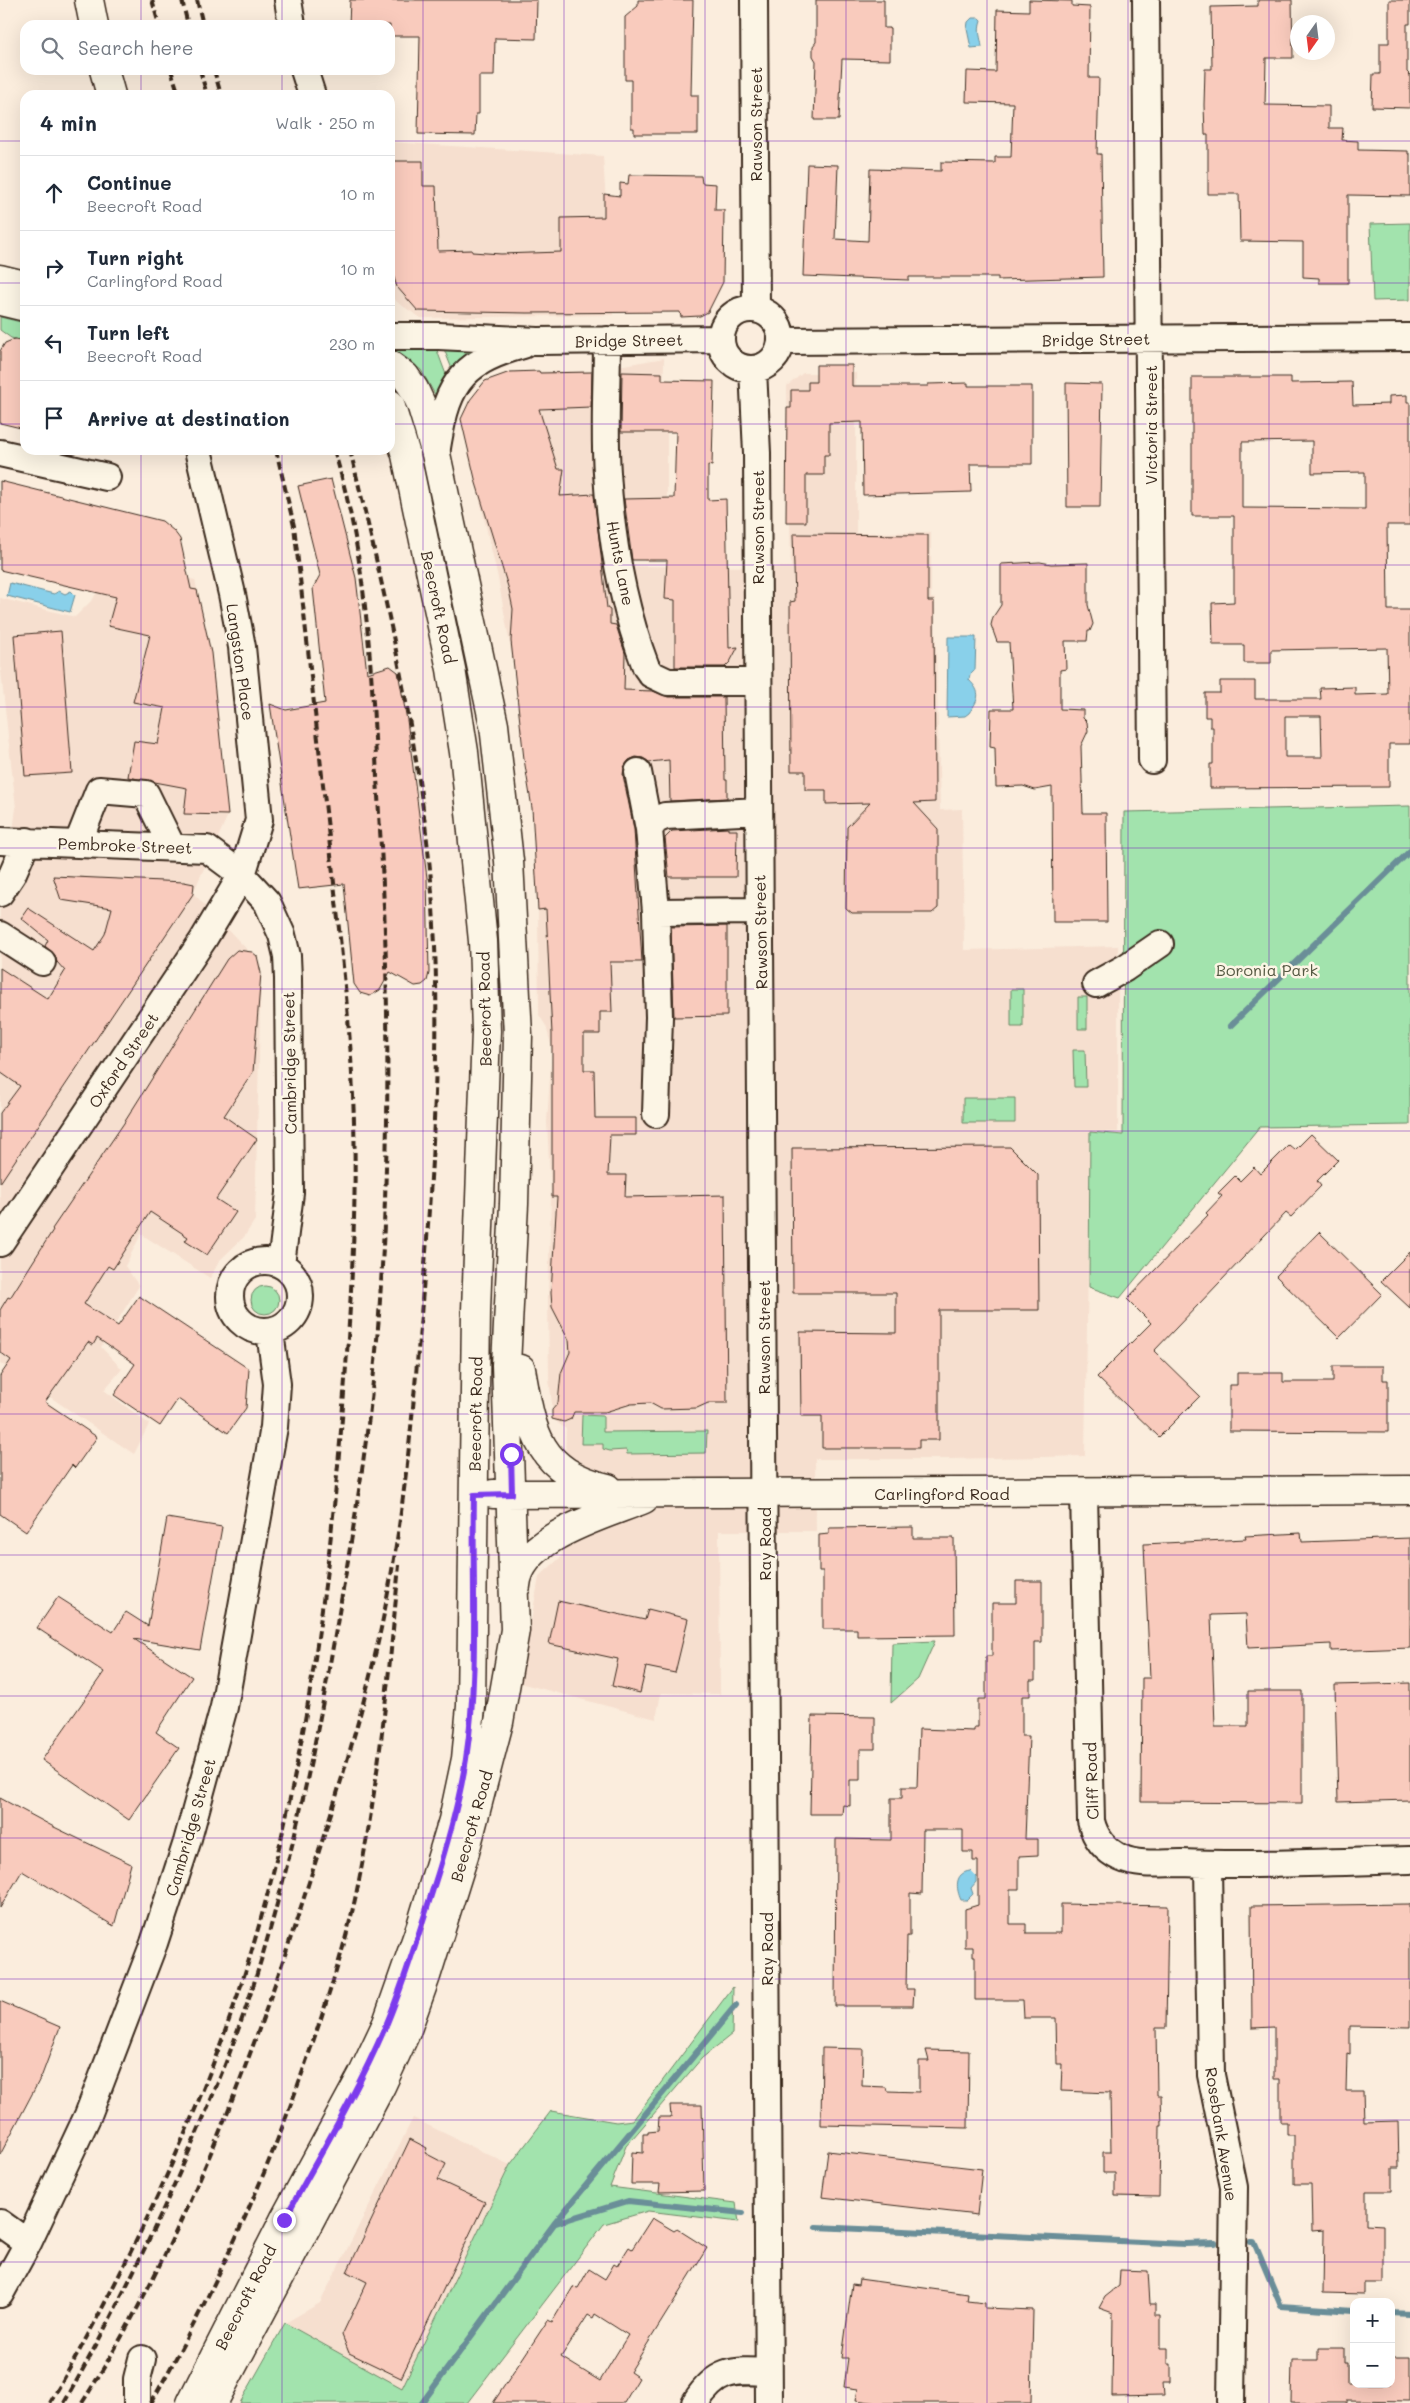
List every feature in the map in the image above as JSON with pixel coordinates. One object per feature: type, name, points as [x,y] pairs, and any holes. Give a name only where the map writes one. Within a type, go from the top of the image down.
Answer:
[{"type":"main road","points":[[89,0],[93,20]]},
{"type":"main road","points":[[105,75],[110,90]]},
{"type":"main road","points":[[0,279],[20,284]]},
{"type":"main road","points":[[0,301],[20,306]]},
{"type":"main road","name":"Beecroft Road","points":[[213,2403],[381,2086],[406,2032],[442,1929],[479,1804],[507,1682],[515,1630],[512,1494],[506,1365],[518,1081],[515,944],[509,861],[491,708],[436,454],[421,404],[414,389],[405,376],[395,368]]},
{"type":"main road","name":"Beecroft Road","points":[[191,2403],[284,2220],[358,2084],[387,2023],[407,1970],[438,1874],[453,1820],[466,1759],[471,1706],[476,1311],[486,1031],[483,942],[464,752],[451,669],[406,455],[395,420]]},
{"type":"main road","points":[[510,1300],[530,1420],[544,1452],[565,1470],[592,1483],[613,1490],[654,1495]]},
{"type":"main road","name":"Carlingford Road","points":[[474,1495],[764,1495],[1410,1490]]},
{"type":"main road","points":[[515,1606],[517,1581],[533,1553],[550,1539],[654,1495]]},
{"type":"street","points":[[288,0],[291,20]]},
{"type":"street","name":"Rawson Street","points":[[754,0],[756,309]]},
{"type":"street","name":"Victoria Street","points":[[1146,0],[1152,760]]},
{"type":"street","points":[[306,75],[310,90]]},
{"type":"street","points":[[756,309],[764,311],[777,324],[781,341],[779,350],[769,363],[753,369],[737,366],[730,361],[721,347],[720,339],[721,331],[729,317],[737,311],[756,309]]},
{"type":"street","name":"Bridge Street","points":[[396,331],[538,341],[720,339]]},
{"type":"street","name":"Bridge Street","points":[[781,341],[1410,337]]},
{"type":"street","name":"Hunts Lane","points":[[607,340],[607,473],[612,522],[618,562],[646,667],[651,674],[668,682],[758,682]]},
{"type":"street","name":"Bridge Street","points":[[459,380],[477,364],[496,352],[538,341]]},
{"type":"street","name":"Rawson Street","points":[[753,369],[757,453],[764,1495]]},
{"type":"street","name":"Beecroft Road","points":[[436,454],[444,411],[459,380]]},
{"type":"street","points":[[0,453],[106,477]]},
{"type":"street","name":"Langston Place","points":[[199,455],[240,638],[251,738],[259,820],[242,875]]},
{"type":"street","points":[[638,772],[649,829],[656,912],[659,1017],[656,1114]]},
{"type":"street","points":[[78,843],[99,790],[146,794],[172,847]]},
{"type":"street","points":[[649,829],[656,820],[665,816],[759,811]]},
{"type":"street","points":[[652,855],[693,814]]},
{"type":"street","name":"Pembroke Street","points":[[0,840],[207,849],[242,875]]},
{"type":"street","points":[[0,893],[12,875],[27,841]]},
{"type":"street","name":"Oxford Street","points":[[0,1243],[203,940],[242,875]]},
{"type":"street","name":"Cambridge Street","points":[[242,875],[266,902],[275,916],[287,956],[290,1193],[281,1264]]},
{"type":"street","points":[[656,912],[759,911]]},
{"type":"street","points":[[0,935],[42,962]]},
{"type":"street","points":[[1096,984],[1125,968],[1160,944]]},
{"type":"street","points":[[259,1261],[281,1264],[297,1280],[300,1302],[290,1322],[270,1332],[248,1328],[239,1321],[231,1306],[230,1290],[240,1270],[249,1264],[259,1261]]},
{"type":"street","name":"Cambridge Street","points":[[0,2294],[28,2243],[88,2115],[154,1943],[187,1842],[224,1707],[275,1418],[277,1384],[270,1332]]},
{"type":"street","name":"Cliff Road","points":[[1084,1492],[1091,1821],[1094,1835],[1104,1847],[1120,1858],[1134,1862],[1208,1864],[1410,1860]]},
{"type":"street","name":"Ray Road","points":[[764,1495],[769,2403]]},
{"type":"street","name":"Rosebank Avenue","points":[[1208,1864],[1211,2075],[1234,2187],[1231,2403]]},
{"type":"street","points":[[0,2223],[28,2243]]},
{"type":"street","points":[[136,2403],[137,2379],[142,2359]]},
{"type":"street","points":[[695,2403],[715,2379],[738,2370],[768,2372]]},
{"type":"shaded area","points":[[395,142],[603,156],[613,315],[421,318],[395,299]]},
{"type":"shaded area","points":[[664,358],[663,413],[667,413],[667,502],[623,502],[623,566],[791,567],[787,386],[803,373],[856,373],[856,533],[931,532],[931,598],[935,599],[940,810],[962,809],[964,950],[1118,946],[1118,1132],[1090,1132],[1085,1456],[815,1459],[816,1531],[719,1531],[720,1694],[661,1693],[656,1719],[520,1683],[539,1577],[562,1556],[566,1429],[554,1420],[549,1379],[548,1295],[551,1199],[547,1122],[552,1048],[546,1026],[539,1015],[538,910],[532,808],[514,667],[498,578],[462,424],[464,411],[485,381],[510,372],[590,371]]},
{"type":"shaded area","points":[[114,561],[195,580],[211,651],[228,815],[193,893],[260,963],[261,973],[255,1220],[244,1237],[220,1260],[210,1278],[141,1234],[125,1266],[139,1286],[101,1347],[122,1369],[104,1390],[149,1424],[134,1454],[0,1363],[0,881],[8,870],[16,808],[0,663],[0,598],[75,617],[93,599]]},
{"type":"shaded area","points":[[413,2118],[510,2165],[402,2389],[285,2323],[320,2303]]},
{"type":"green space","points":[[1410,223],[1410,300],[1373,301],[1370,224]]},
{"type":"green space","points":[[0,317],[20,322],[20,340],[11,338],[0,330]]},
{"type":"green space","points":[[445,344],[481,345],[459,368],[452,369],[444,349]]},
{"type":"green space","points":[[435,345],[448,380],[437,398],[421,370],[395,351],[395,347]]},
{"type":"green space","name":"Boronia Park","points":[[1410,806],[1410,1125],[1260,1127],[1120,1298],[1089,1287],[1090,1132],[1123,1135],[1124,812]]},
{"type":"green space","points":[[1011,989],[1023,989],[1023,1027],[1011,1027]]},
{"type":"green space","points":[[1078,997],[1087,997],[1087,1029],[1078,1029]]},
{"type":"green space","points":[[1073,1050],[1085,1050],[1086,1087],[1074,1087]]},
{"type":"green space","points":[[963,1098],[1015,1098],[1015,1123],[963,1123]]},
{"type":"green space","points":[[265,1286],[275,1290],[279,1300],[275,1310],[265,1314],[255,1310],[251,1300],[255,1290]]},
{"type":"green space","points":[[582,1415],[603,1416],[603,1432],[707,1431],[706,1453],[627,1454],[626,1450],[610,1451],[603,1449],[603,1444],[581,1444]]},
{"type":"green space","points":[[935,1641],[918,1679],[891,1703],[892,1643]]},
{"type":"green space","points":[[733,1987],[732,2034],[702,2058],[626,2146],[610,2187],[736,2203],[739,2222],[648,2211],[604,2224],[467,2403],[240,2403],[285,2323],[402,2388],[510,2165],[551,2111],[616,2122],[633,2120]]},
{"type":"water","points":[[972,18],[979,18],[981,20],[979,31],[982,47],[971,48],[967,29],[968,22]]},
{"type":"water","points":[[10,583],[54,594],[59,591],[65,594],[71,591],[75,595],[70,612],[7,596]]},
{"type":"water","points":[[948,637],[976,637],[975,670],[970,675],[969,680],[976,689],[978,696],[969,713],[965,716],[947,717]]},
{"type":"water","points":[[970,1871],[976,1877],[976,1882],[971,1888],[973,1894],[967,1900],[961,1900],[957,1887],[959,1878],[965,1872]]},
{"type":"building","points":[[350,0],[537,0],[536,39],[495,38],[494,76],[479,76],[479,114],[476,114],[475,135],[418,134],[420,36],[395,36],[395,20],[349,20]]},
{"type":"building","points":[[638,0],[693,0],[691,95],[698,95],[698,134],[634,134],[634,128],[631,128],[631,80],[625,80],[625,17],[638,6]]},
{"type":"building","points":[[816,0],[884,0],[884,28],[890,28],[890,60],[842,59],[839,120],[814,120],[816,61],[813,56],[813,46],[816,42]]},
{"type":"building","points":[[1029,0],[1072,1],[1072,6],[1090,7],[1089,78],[1099,78],[1097,154],[1101,154],[1103,277],[998,280],[998,277],[909,277],[909,280],[803,276],[807,164],[838,165],[835,239],[868,241],[870,169],[941,171],[941,162],[995,163],[995,157],[1011,157],[1013,103],[966,102],[967,71],[996,72],[997,10],[1029,11]]},
{"type":"building","points":[[1258,0],[1292,0],[1290,58],[1266,58],[1265,105],[1329,106],[1329,128],[1343,128],[1342,140],[1358,141],[1358,150],[1408,151],[1408,154],[1410,154],[1410,196],[1348,195],[1348,283],[1319,283],[1319,278],[1303,277],[1303,242],[1240,241],[1239,194],[1208,194],[1208,135],[1205,135],[1204,105],[1205,69],[1212,69],[1211,7],[1258,6]]},
{"type":"building","points":[[1389,0],[1410,0],[1410,24],[1407,24],[1407,72],[1410,75],[1410,108],[1372,107],[1373,74],[1380,74],[1380,43],[1389,43]]},
{"type":"building","points":[[395,161],[423,161],[423,186],[436,186],[438,251],[472,250],[472,252],[501,254],[561,252],[561,218],[604,217],[604,194],[620,196],[620,183],[628,184],[629,175],[701,176],[702,183],[716,184],[715,210],[724,210],[723,282],[708,312],[700,316],[681,317],[680,312],[527,313],[418,311],[397,287],[395,281]]},
{"type":"building","points":[[15,339],[20,340],[20,428],[0,423],[0,351],[5,343]]},
{"type":"building","points":[[816,365],[852,365],[852,386],[928,386],[928,384],[968,383],[968,386],[1032,386],[1032,464],[970,464],[971,492],[863,495],[862,422],[829,423],[829,455],[824,455],[824,475],[806,475],[806,522],[786,522],[787,408],[791,408],[791,390],[808,390],[808,382],[816,382]]},
{"type":"building","points":[[539,371],[540,373],[592,372],[591,407],[539,409],[558,469],[564,469],[560,496],[594,494],[607,608],[610,610],[610,624],[616,625],[625,653],[624,690],[653,691],[668,697],[724,697],[725,780],[727,780],[727,798],[670,801],[669,760],[649,762],[643,758],[636,757],[629,760],[624,767],[623,775],[634,829],[642,962],[610,962],[612,1012],[600,1012],[600,1034],[584,1034],[584,1070],[594,1070],[595,1118],[636,1118],[636,1135],[610,1135],[608,1175],[626,1175],[625,1197],[725,1195],[727,1403],[708,1403],[697,1408],[661,1409],[650,1403],[631,1404],[605,1412],[574,1412],[571,1419],[564,1422],[552,1419],[552,1410],[558,1403],[561,1373],[570,1352],[569,1340],[552,1307],[551,1293],[557,1197],[552,1197],[552,1034],[546,909],[538,910],[532,808],[524,759],[511,641],[513,609],[509,590],[476,483],[461,419],[470,400],[485,381],[510,372]]},
{"type":"building","points":[[622,372],[662,373],[662,380],[714,381],[712,466],[708,465],[708,500],[726,499],[729,648],[738,647],[725,667],[675,667],[675,600],[665,599],[667,560],[632,560],[624,499],[674,498],[676,432],[621,432]]},
{"type":"building","points":[[1192,377],[1291,377],[1291,383],[1352,382],[1353,405],[1389,404],[1389,396],[1407,395],[1407,402],[1410,402],[1410,525],[1387,525],[1388,610],[1410,610],[1410,744],[1389,744],[1389,787],[1210,788],[1210,764],[1213,764],[1213,727],[1210,727],[1210,717],[1205,717],[1205,693],[1220,693],[1220,681],[1255,681],[1255,699],[1321,699],[1320,688],[1355,687],[1355,695],[1388,694],[1387,648],[1271,650],[1271,663],[1244,663],[1244,645],[1213,645],[1212,603],[1234,602],[1234,516],[1192,516]],"holes":[[[1312,441],[1312,473],[1365,472],[1365,509],[1242,508],[1242,442]],[[1285,716],[1321,716],[1322,757],[1285,757]]]},
{"type":"building","points":[[1066,383],[1102,384],[1100,507],[1067,507]]},
{"type":"building","points":[[331,479],[356,578],[367,673],[390,666],[398,672],[407,720],[427,878],[429,973],[427,981],[422,985],[415,986],[390,972],[380,990],[370,996],[360,993],[354,984],[344,884],[298,889],[270,704],[286,710],[325,703],[313,588],[320,575],[298,486]]},
{"type":"building","points":[[0,481],[162,521],[180,539],[191,589],[197,590],[211,653],[228,815],[184,814],[187,788],[128,777],[134,741],[158,744],[165,708],[133,702],[150,635],[108,626],[116,597],[0,570]]},
{"type":"building","points":[[793,534],[928,535],[928,601],[934,601],[935,802],[914,803],[938,829],[938,908],[932,913],[852,913],[846,908],[847,827],[870,803],[826,804],[826,790],[805,790],[805,771],[791,771],[790,602],[795,601]]},
{"type":"building","points":[[1040,562],[1051,564],[1088,563],[1088,605],[1093,624],[1090,631],[1088,631],[1087,641],[1065,641],[1066,669],[1060,670],[1060,709],[1083,710],[1083,718],[1087,722],[1088,731],[1081,746],[1083,813],[1106,813],[1107,922],[1053,922],[1052,787],[1035,790],[1023,786],[996,787],[995,748],[990,747],[991,709],[1013,709],[1009,642],[997,642],[991,625],[993,617],[1001,605],[1001,564]]},
{"type":"building","points":[[61,631],[72,773],[25,776],[14,635]]},
{"type":"building","points":[[728,828],[728,830],[737,830],[736,877],[669,877],[665,838],[672,831]]},
{"type":"building","points":[[53,876],[194,884],[193,894],[0,1183],[0,1113],[20,1086],[0,1072],[0,968],[48,999],[65,971],[57,962],[55,955],[45,946],[48,940],[21,918],[28,908],[94,951],[105,934],[112,908],[61,900]]},
{"type":"building","points":[[727,926],[727,1016],[674,1017],[671,927]]},
{"type":"building","points":[[237,950],[252,952],[257,956],[261,973],[253,1072],[224,1116],[257,1139],[216,1199],[236,1212],[207,1255],[185,1241],[188,1237],[150,1212],[113,1269],[108,1266],[84,1304],[118,1326],[139,1296],[249,1369],[246,1408],[228,1433],[178,1399],[160,1426],[114,1395],[135,1364],[97,1338],[93,1345],[88,1342],[45,1402],[97,1437],[75,1468],[72,1465],[26,1532],[0,1514],[0,1376],[11,1360],[0,1352],[0,1310],[8,1297],[10,1298],[52,1229],[124,1123],[227,959]]},
{"type":"building","points":[[1311,1134],[1338,1160],[1317,1181],[1321,1186],[1291,1217],[1286,1213],[1154,1351],[1200,1396],[1159,1437],[1097,1377],[1151,1323],[1127,1299],[1208,1215],[1206,1213],[1222,1196],[1218,1193],[1235,1176],[1240,1181],[1254,1167],[1260,1174],[1289,1145],[1295,1150]]},
{"type":"building","points":[[1010,1147],[1038,1175],[1039,1310],[939,1310],[939,1440],[919,1440],[919,1448],[822,1448],[822,1416],[801,1416],[800,1332],[896,1333],[896,1293],[793,1293],[792,1148]]},
{"type":"building","points":[[1319,1232],[1382,1294],[1339,1338],[1276,1276]]},
{"type":"building","points":[[1410,1252],[1410,1308],[1381,1281]]},
{"type":"building","points":[[1333,1366],[1383,1366],[1383,1380],[1388,1380],[1388,1432],[1229,1431],[1229,1385],[1237,1385],[1237,1373],[1283,1373],[1283,1382],[1333,1382]]},
{"type":"building","points":[[167,1518],[222,1527],[200,1650],[134,1639],[192,1677],[156,1732],[179,1748],[129,1820],[42,1760],[104,1672],[37,1628],[58,1597],[113,1632],[126,1612],[148,1626]]},
{"type":"building","points":[[913,1527],[913,1538],[954,1538],[955,1635],[857,1636],[857,1629],[823,1629],[823,1571],[819,1571],[819,1535],[829,1534],[829,1528]]},
{"type":"building","points":[[1301,1533],[1302,1542],[1410,1538],[1410,1648],[1331,1651],[1331,1644],[1248,1648],[1246,1614],[1211,1615],[1215,1726],[1248,1726],[1248,1691],[1302,1691],[1302,1803],[1141,1802],[1142,1678],[1150,1678],[1144,1544],[1246,1539],[1245,1536]]},
{"type":"building","points":[[1016,1581],[1042,1581],[1042,1642],[1035,1642],[1035,1680],[1030,1680],[1030,1696],[1022,1696],[1022,1736],[1029,1736],[1025,1839],[1038,1839],[1038,1855],[1019,1856],[1019,1889],[1010,1889],[1010,1924],[1026,1924],[1026,1933],[1061,1933],[1061,1904],[1168,1906],[1166,2028],[1156,2028],[1157,2095],[1161,2095],[1162,2126],[1160,2126],[1159,2197],[1115,2196],[1115,2173],[1103,2173],[1103,2152],[1111,2152],[1110,2093],[1061,2091],[1062,2064],[1057,2064],[1056,2018],[1024,2018],[1023,2000],[975,2000],[975,1956],[973,1956],[973,1947],[965,1947],[965,1909],[978,1905],[978,1861],[973,1861],[973,1852],[963,1852],[963,1830],[923,1830],[922,1894],[910,1893],[910,1936],[907,1936],[906,1989],[914,1989],[913,2006],[835,2006],[836,1839],[891,1840],[891,1798],[902,1798],[902,1787],[917,1787],[919,1729],[974,1731],[974,1727],[978,1727],[978,1699],[986,1699],[986,1656],[992,1656],[992,1603],[1016,1603]]},
{"type":"building","points":[[558,1601],[645,1620],[648,1609],[688,1619],[675,1673],[646,1667],[640,1693],[612,1686],[618,1659],[549,1644]]},
{"type":"building","points":[[1410,1683],[1410,1800],[1338,1802],[1335,1685]]},
{"type":"building","points":[[812,1716],[875,1717],[875,1749],[860,1749],[860,1780],[850,1780],[850,1806],[843,1805],[842,1814],[810,1814]]},
{"type":"building","points":[[0,1798],[52,1826],[131,1864],[114,1926],[22,1871],[0,1908]]},
{"type":"building","points":[[1410,1904],[1410,2027],[1350,2026],[1350,2054],[1347,2053],[1346,2091],[1363,2091],[1364,2122],[1398,2121],[1399,2168],[1392,2168],[1392,2191],[1366,2191],[1366,2224],[1383,2225],[1383,2283],[1364,2283],[1364,2294],[1323,2293],[1324,2230],[1312,2231],[1311,2184],[1294,2184],[1294,2135],[1287,2135],[1287,2122],[1280,2122],[1280,2079],[1274,2079],[1274,2027],[1252,2028],[1251,1906]]},
{"type":"building","points":[[0,2001],[60,2027],[42,2075],[0,2155]]},
{"type":"building","points":[[822,2048],[863,2049],[862,2086],[886,2087],[887,2091],[919,2092],[919,2061],[929,2061],[926,2050],[969,2051],[968,2128],[821,2125]]},
{"type":"building","points":[[670,2105],[702,2105],[704,2191],[659,2192],[660,2184],[631,2184],[632,2152],[643,2153],[643,2134],[658,2131],[659,2117],[671,2117]]},
{"type":"building","points":[[410,2139],[427,2148],[425,2153],[446,2164],[438,2180],[485,2202],[401,2378],[349,2353],[342,2335],[367,2282],[347,2272]]},
{"type":"building","points":[[828,2151],[982,2169],[977,2215],[822,2197]]},
{"type":"building","points":[[652,2218],[674,2231],[677,2229],[707,2248],[630,2372],[639,2378],[624,2403],[493,2403],[548,2320],[552,2322],[573,2287],[578,2288],[589,2269],[605,2279],[614,2264],[617,2266],[629,2247],[632,2249]],"holes":[[[595,2314],[628,2335],[600,2381],[561,2357],[588,2315],[593,2318]]]},
{"type":"building","points":[[1120,2270],[1148,2271],[1150,2304],[1155,2304],[1155,2315],[1160,2315],[1160,2348],[1168,2348],[1168,2364],[1171,2364],[1171,2382],[1163,2382],[1164,2395],[1112,2396],[1113,2313],[1099,2308],[1105,2297],[1119,2286]]},
{"type":"building","points":[[859,2279],[968,2294],[967,2301],[985,2303],[985,2308],[1033,2310],[1031,2403],[878,2403],[856,2400],[858,2389],[844,2387],[848,2358],[842,2358],[852,2284],[858,2285]]},
{"type":"building","points":[[1319,2348],[1344,2348],[1344,2362],[1347,2362],[1347,2384],[1350,2384],[1350,2388],[1395,2388],[1395,2357],[1410,2357],[1410,2401],[1347,2400],[1347,2403],[1291,2403],[1292,2360],[1319,2360]]},
{"type":"waterway","points":[[1230,1026],[1410,851]]},
{"type":"waterway","points":[[422,2403],[554,2224],[736,2005]]},
{"type":"waterway","points":[[556,2223],[628,2201],[743,2213]]},
{"type":"waterway","points":[[816,2227],[1185,2244],[1215,2243]]},
{"type":"waterway","points":[[1251,2242],[1254,2242],[1281,2306],[1350,2311]]},
{"type":"waterway","points":[[1395,2313],[1410,2314]]},
{"type":"railway","points":[[152,0],[158,20]]},
{"type":"railway","points":[[182,0],[187,20]]},
{"type":"railway","points":[[197,0],[202,20]]},
{"type":"railway","points":[[173,75],[177,90]]},
{"type":"railway","points":[[201,75],[206,90]]},
{"type":"railway","points":[[215,75],[220,90]]},
{"type":"railway","points":[[50,2403],[106,2301],[157,2196],[203,2088],[243,1979],[281,1839],[296,1768],[320,1623],[329,1550],[337,1478],[351,1290],[355,1173],[353,1096],[350,1038],[332,864],[294,526],[277,455]]},
{"type":"railway","points":[[64,2403],[115,2310],[176,2182],[225,2065],[255,1980],[279,1895],[310,1765],[342,1595],[361,1476],[376,1355],[383,1254],[387,1133],[386,951],[368,638],[356,543],[347,496],[335,455]]},
{"type":"railway","points":[[82,2403],[119,2342],[152,2279],[183,2215],[239,2084],[287,1950],[342,1777],[380,1634],[401,1515],[415,1391],[432,1166],[436,1067],[434,918],[424,816],[408,710],[387,606],[351,455]]},
{"type":"railway","points":[[151,2403],[218,2276],[257,2190],[292,2101],[335,1974],[347,1932],[365,1850],[387,1688],[399,1565]]},
{"type":"route","points":[[284,2220],[362,2076],[387,2023],[407,1970],[438,1874],[453,1820],[466,1759],[471,1706],[474,1495],[512,1494],[511,1454]]}]
